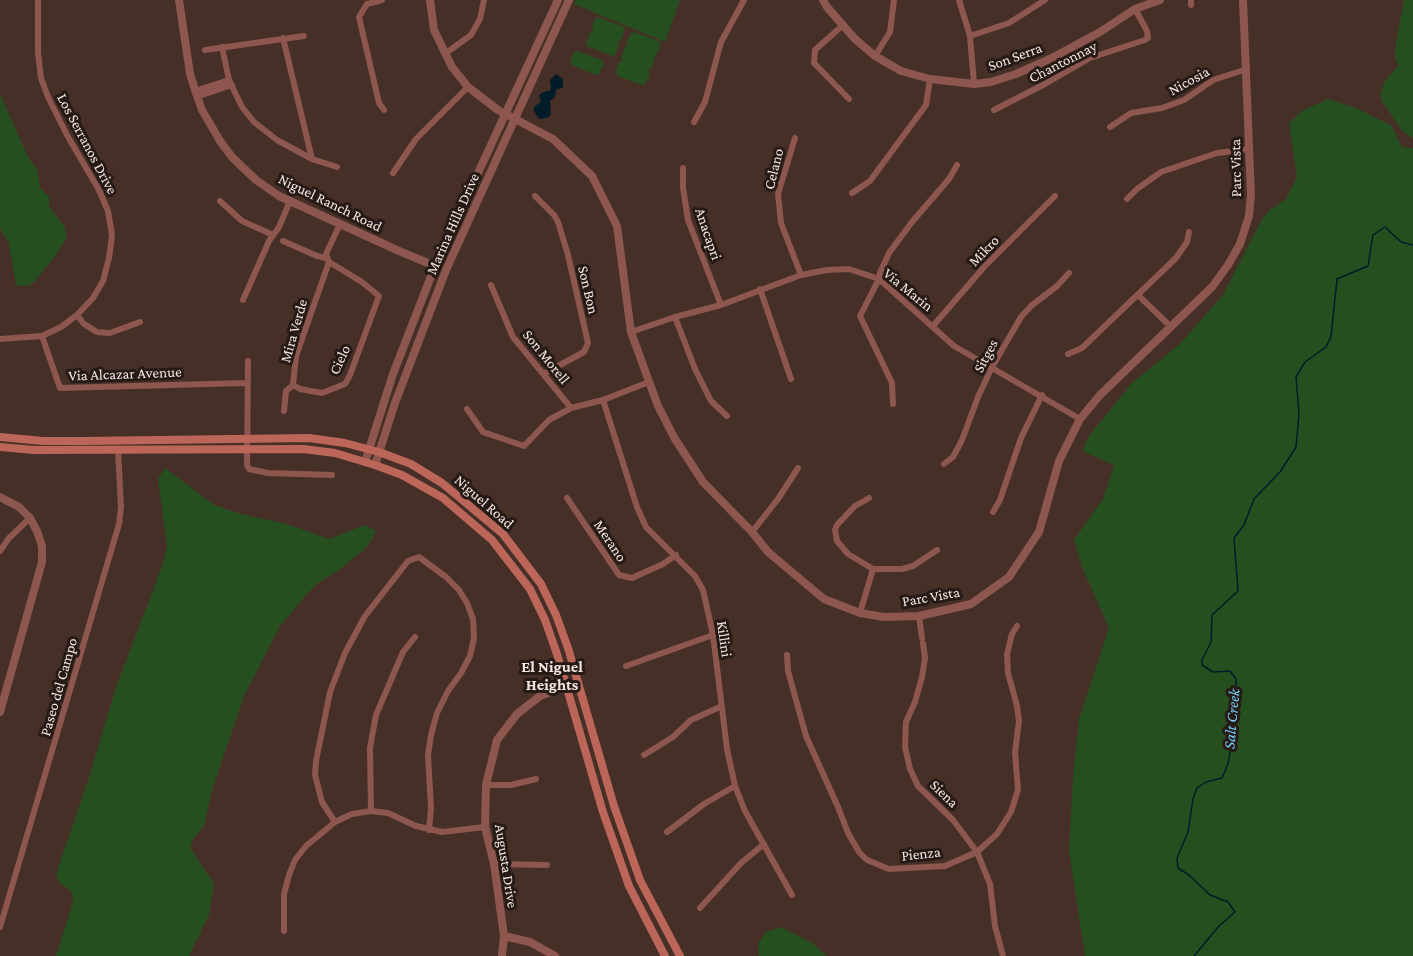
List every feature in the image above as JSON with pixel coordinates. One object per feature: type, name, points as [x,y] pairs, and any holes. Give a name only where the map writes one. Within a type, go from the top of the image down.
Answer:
[{"type":"main road","name":"Niguel Road","points":[[0,437],[81,441],[309,438],[379,452],[411,464],[442,483],[503,534],[540,584],[556,615],[568,648],[614,806],[640,880],[680,956]]},
{"type":"main road","points":[[81,441],[86,445],[109,445],[118,450],[122,445],[152,444],[159,440]]},
{"type":"main road","name":"Niguel Road","points":[[0,447],[34,450],[303,449],[335,453],[375,465],[402,475],[443,498],[492,540],[530,589],[545,620],[557,654],[603,812],[629,886],[665,956]]},
{"type":"street","name":"Los Serranos Drive","points":[[0,339],[42,336],[61,327],[77,315],[93,298],[103,281],[112,236],[108,212],[99,190],[67,135],[41,78],[38,53],[38,0]]},
{"type":"street","name":"Niguel Ranch Road","points":[[179,0],[190,74],[202,111],[232,157],[256,180],[290,201],[446,270]]},
{"type":"street","points":[[382,0],[367,4],[359,17],[378,103],[384,110]]},
{"type":"street","name":"Parc Vista","points":[[430,0],[434,30],[452,67],[468,87],[487,103],[553,139],[592,176],[617,226],[631,332],[649,382],[675,439],[703,482],[752,532],[768,552],[824,599],[860,613],[884,617],[920,616],[970,604],[1009,577],[1039,532],[1059,461],[1080,419],[1100,395],[1212,287],[1228,265],[1240,244],[1251,195],[1243,0]]},
{"type":"street","points":[[446,53],[471,34],[480,20],[484,0]]},
{"type":"street","name":"Marina Hills Drive","points":[[365,462],[393,374],[435,266],[558,0]]},
{"type":"street","name":"Marina Hills Drive","points":[[375,465],[446,270],[569,0]]},
{"type":"street","points":[[694,122],[705,102],[722,42],[744,0]]},
{"type":"street","name":"Son Serra","points":[[823,0],[843,25],[875,56],[901,71],[930,79],[974,84],[991,82],[1016,74],[1052,58],[1136,9],[1160,0]]},
{"type":"street","points":[[875,56],[890,32],[894,0]]},
{"type":"street","points":[[959,0],[970,36],[974,84]]},
{"type":"street","points":[[970,36],[1009,23],[1045,0]]},
{"type":"street","name":"Chantonnay","points":[[994,110],[1090,58],[1148,38],[1136,9]]},
{"type":"street","points":[[843,25],[815,50],[814,63],[849,99]]},
{"type":"street","points":[[205,50],[304,36]]},
{"type":"street","points":[[283,38],[312,159]]},
{"type":"street","points":[[222,47],[230,83],[242,106],[254,122],[277,140],[312,159],[337,167]]},
{"type":"street","name":"Nicosia","points":[[1110,127],[1131,113],[1162,108],[1184,100],[1213,80],[1247,69]]},
{"type":"street","points":[[852,193],[870,182],[926,105],[930,79]]},
{"type":"street","points":[[196,93],[201,88],[230,83]]},
{"type":"street","points":[[393,173],[416,139],[468,87]]},
{"type":"street","name":"Celano","points":[[795,138],[778,194],[781,223],[801,275]]},
{"type":"street","points":[[1127,200],[1143,184],[1161,172],[1217,153],[1250,149]]},
{"type":"street","points":[[893,405],[892,382],[860,316],[889,254],[912,222],[949,179],[957,165]]},
{"type":"street","name":"Anacapri","points":[[683,168],[682,188],[688,220],[721,305]]},
{"type":"street","name":"Mikro","points":[[933,326],[984,267],[1055,195]]},
{"type":"street","name":"Son Bon","points":[[535,196],[550,210],[558,222],[588,343],[584,352],[545,373]]},
{"type":"street","points":[[220,201],[242,221],[273,235]]},
{"type":"street","points":[[243,300],[290,201]]},
{"type":"street","name":"Mira Verde","points":[[284,411],[286,391],[293,385],[296,356],[328,260],[328,250],[340,224]]},
{"type":"street","points":[[1068,354],[1082,348],[1139,296],[1182,251],[1187,242],[1188,232]]},
{"type":"street","points":[[283,241],[328,260]]},
{"type":"street","name":"Cielo","points":[[293,385],[300,390],[322,393],[345,384],[379,296],[328,260]]},
{"type":"street","name":"Via Marin","points":[[631,332],[721,305],[801,275],[849,269],[879,279],[954,346],[1080,419]]},
{"type":"street","name":"Sitges","points":[[944,464],[953,457],[962,440],[992,367],[1021,317],[1069,273]]},
{"type":"street","name":"Son Morell","points":[[490,285],[513,337],[572,408]]},
{"type":"street","points":[[760,289],[791,379]]},
{"type":"street","points":[[1139,296],[1171,327]]},
{"type":"street","points":[[77,315],[84,324],[97,332],[110,333],[140,322]]},
{"type":"street","points":[[675,317],[695,369],[711,401],[727,416]]},
{"type":"street","name":"Via Alcazar Avenue","points":[[42,336],[60,388],[246,383]]},
{"type":"street","points":[[248,361],[246,383],[247,465],[249,469],[268,473],[332,475]]},
{"type":"street","points":[[467,409],[483,432],[524,446],[549,420],[572,408],[603,400],[649,382]]},
{"type":"street","points":[[993,512],[1000,500],[1021,438],[1042,395]]},
{"type":"street","name":"Killini","points":[[603,400],[646,527],[676,555],[706,591],[727,748],[735,786],[745,811],[792,895]]},
{"type":"street","name":"Paseo del Campo","points":[[0,927],[119,524],[121,507],[118,450]]},
{"type":"street","points":[[752,532],[778,499],[798,468]]},
{"type":"street","points":[[0,497],[19,507],[30,518],[40,538],[42,562],[0,712]]},
{"type":"street","name":"Merano","points":[[567,498],[619,575],[632,578],[663,564],[676,555]]},
{"type":"street","points":[[869,498],[847,514],[837,525],[837,541],[841,548],[873,569],[902,569],[913,566],[937,550]]},
{"type":"street","points":[[0,551],[13,534],[30,518]]},
{"type":"street","points":[[335,822],[322,802],[315,776],[316,760],[330,692],[349,645],[365,616],[408,561],[419,557],[433,566],[459,590],[473,620],[474,638],[470,656],[448,690],[437,713],[431,735],[428,755],[431,808],[429,830]]},
{"type":"street","points":[[860,613],[873,569]]},
{"type":"street","name":"Siena","points":[[920,616],[925,658],[915,702],[906,722],[906,747],[910,769],[918,786],[953,820],[977,852],[990,884],[995,926],[1003,956]]},
{"type":"street","name":"Pienza","points":[[787,655],[788,671],[806,736],[848,833],[859,852],[867,860],[889,869],[945,866],[977,852],[998,834],[1011,812],[1018,790],[1015,752],[1017,706],[1008,673],[1007,654],[1012,634],[1017,626]]},
{"type":"street","points":[[626,666],[713,635]]},
{"type":"street","points":[[371,811],[370,748],[376,715],[403,652],[415,637]]},
{"type":"street","name":"Augusta Drive","points":[[502,956],[504,936],[494,864],[485,827],[486,785],[496,740],[517,714],[540,696],[577,682]]},
{"type":"street","points":[[644,755],[673,737],[691,720],[722,706]]},
{"type":"street","points":[[486,785],[511,785],[536,779]]},
{"type":"street","points":[[667,832],[704,804],[735,786]]},
{"type":"street","points":[[284,931],[284,894],[295,861],[306,846],[335,822],[352,814],[371,811],[387,813],[429,830],[454,832],[485,827]]},
{"type":"street","points":[[700,908],[741,863],[764,844]]},
{"type":"street","points":[[494,864],[547,865]]},
{"type":"street","points":[[504,936],[530,942],[555,956]]},
{"type":"green space","points":[[576,0],[680,0],[665,42],[574,4]]},
{"type":"green space","points":[[1404,0],[1413,0],[1413,138],[1403,132],[1380,95],[1385,81],[1399,65],[1395,59],[1396,43]]},
{"type":"green space","points":[[598,17],[625,29],[618,42],[615,55],[612,56],[587,46],[586,43],[593,31],[595,19]]},
{"type":"green space","points":[[631,33],[659,41],[661,45],[648,70],[650,74],[645,84],[642,85],[617,76],[616,71],[619,62],[623,61],[621,57],[628,45]]},
{"type":"green space","points":[[574,52],[602,60],[604,63],[599,74],[596,75],[572,65],[570,62]]},
{"type":"green space","points":[[0,94],[28,157],[37,169],[40,188],[49,197],[49,206],[64,226],[67,237],[56,255],[28,286],[16,285],[9,244],[0,228]]},
{"type":"green space","points":[[1328,99],[1356,108],[1391,125],[1402,147],[1413,148],[1413,956],[1085,956],[1069,851],[1073,777],[1079,719],[1109,628],[1082,567],[1074,540],[1103,499],[1114,465],[1082,451],[1088,437],[1132,383],[1180,344],[1223,295],[1262,219],[1271,209],[1286,199],[1297,177],[1289,123],[1302,111]]},
{"type":"green space","points":[[165,468],[214,505],[241,514],[287,524],[329,539],[365,525],[376,531],[368,546],[339,570],[318,583],[280,626],[244,696],[212,790],[204,826],[193,839],[190,848],[214,884],[209,915],[189,956],[56,956],[73,902],[72,892],[59,882],[56,874],[88,781],[116,687],[163,564],[167,546],[158,479]]},
{"type":"green space","points":[[781,927],[812,943],[827,956],[759,956],[758,944],[766,932]]},
{"type":"water","points":[[556,74],[563,79],[563,87],[556,90],[555,97],[550,101],[549,117],[538,118],[533,109],[541,102],[539,96],[541,93],[551,90],[550,80]]},
{"type":"waterway","name":"Salt Creek","points":[[1194,956],[1219,926],[1235,912],[1228,902],[1210,895],[1178,868],[1177,858],[1188,832],[1197,788],[1206,782],[1222,778],[1228,764],[1231,746],[1228,728],[1236,705],[1236,679],[1230,671],[1213,672],[1202,665],[1202,660],[1211,642],[1212,615],[1238,591],[1234,538],[1244,525],[1254,499],[1280,472],[1296,447],[1299,414],[1296,377],[1305,362],[1326,347],[1331,337],[1337,279],[1368,266],[1373,235],[1385,227],[1401,242],[1413,245]]},
{"type":"district","name":"El Niguel Heights","points":[[552,676]]}]
